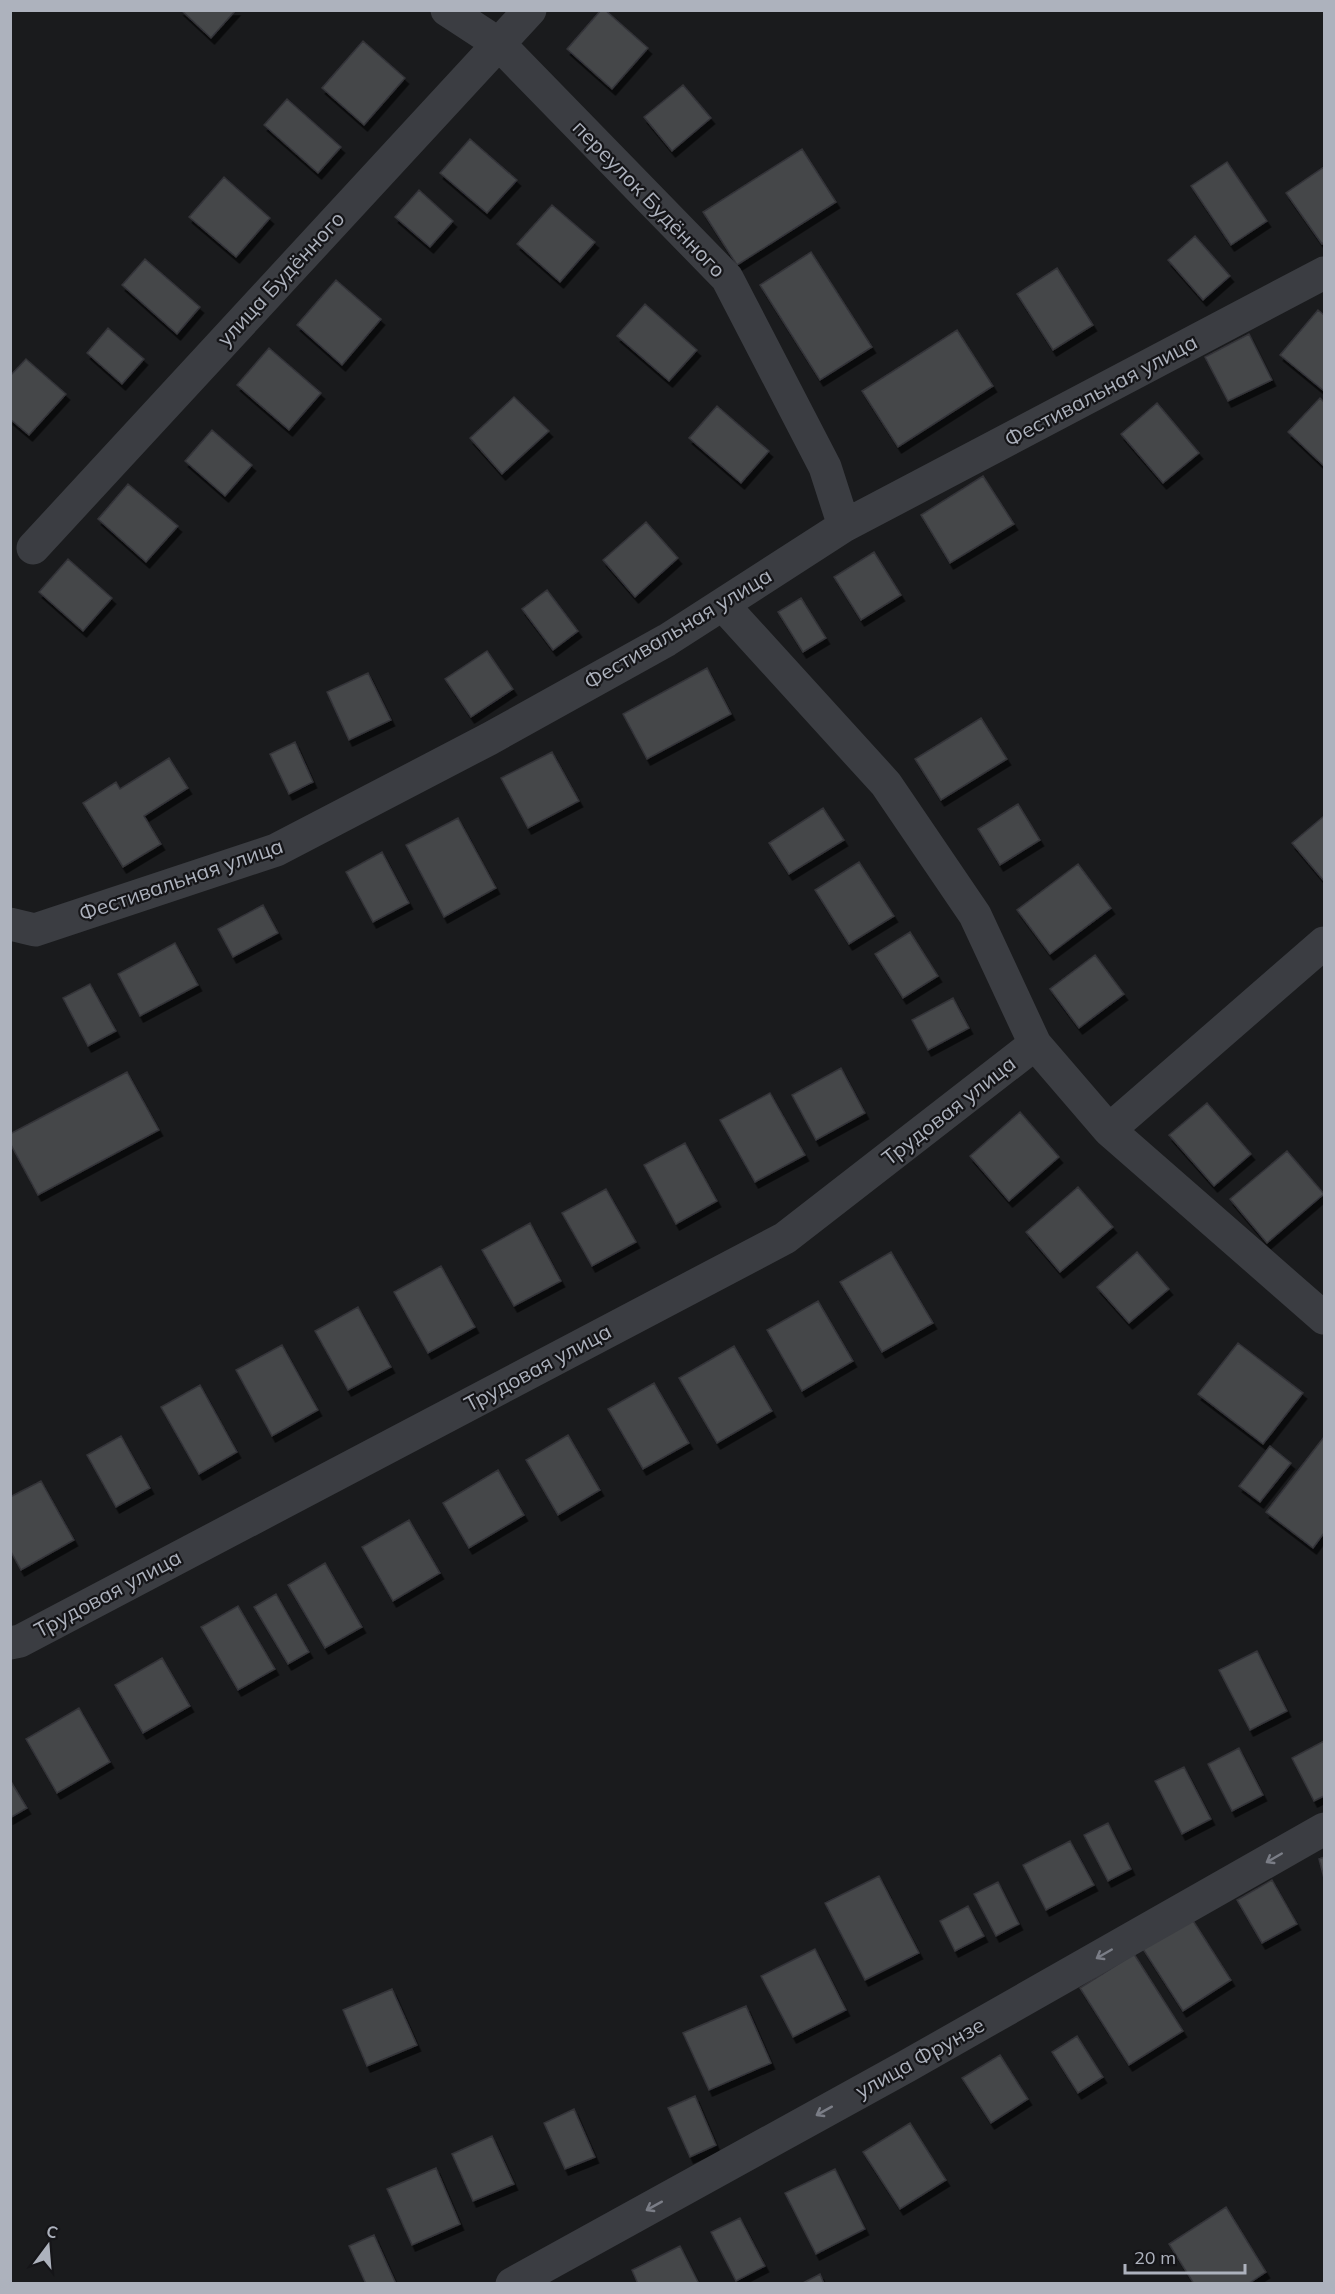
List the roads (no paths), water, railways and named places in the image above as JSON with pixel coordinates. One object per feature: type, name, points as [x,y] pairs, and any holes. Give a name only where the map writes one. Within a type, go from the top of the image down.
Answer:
[{"type":"street","name":"переулок Будённого","points":[[447,10],[499,44],[727,278],[825,467],[844,526]]},
{"type":"street","name":"улица Будённого","points":[[33,548],[530,10]]},
{"type":"street","name":"Фестивальная улица","points":[[10,924],[35,930],[276,850],[489,740],[667,640],[844,526],[1324,273]]},
{"type":"street","points":[[723,604],[886,784],[975,915],[1035,1044],[1109,1130],[1324,1318]]},
{"type":"street","points":[[1109,1130],[1324,943]]},
{"type":"street","name":"Трудовая улица","points":[[10,1643],[20,1641],[785,1238],[1035,1044]]},
{"type":"street","name":"улица Фрунзе","points":[[512,2283],[907,2066],[1324,1829]]}]
